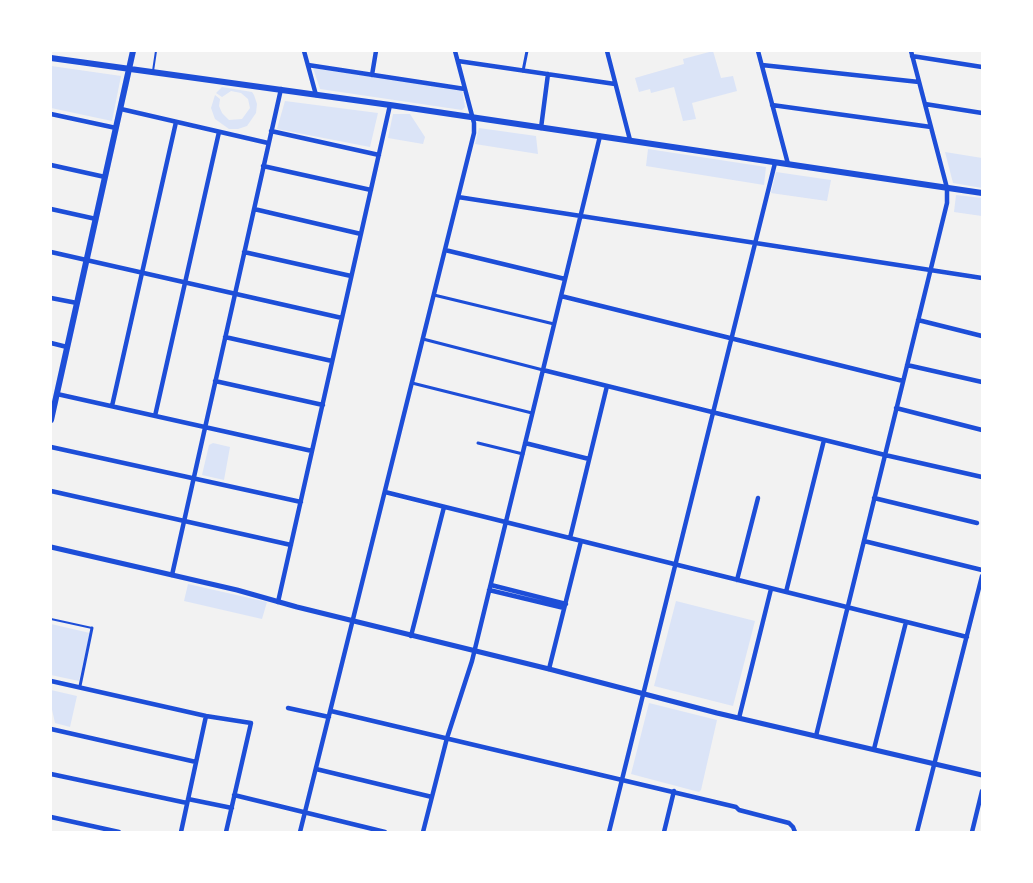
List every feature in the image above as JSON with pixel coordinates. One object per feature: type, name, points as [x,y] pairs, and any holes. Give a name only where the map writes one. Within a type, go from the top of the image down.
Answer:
[{"type":"main road","points":[[51,420],[54,393],[67,347],[133,51]]},
{"type":"main road","points":[[51,58],[281,89],[982,193]]},
{"type":"street","points":[[304,51],[316,95]]},
{"type":"street","points":[[372,75],[376,51]]},
{"type":"street","points":[[300,832],[474,132],[473,118],[455,51]]},
{"type":"street","points":[[524,71],[527,51]]},
{"type":"street","points":[[607,51],[630,140]]},
{"type":"street","points":[[758,51],[788,165]]},
{"type":"street","points":[[816,736],[947,202],[947,188],[911,53],[982,67]]},
{"type":"street","points":[[458,62],[615,84]]},
{"type":"street","points":[[308,65],[465,89]]},
{"type":"street","points":[[762,65],[919,82]]},
{"type":"street","points":[[541,128],[548,74]]},
{"type":"street","points":[[172,575],[281,89]]},
{"type":"street","points":[[925,104],[982,113]]},
{"type":"street","points":[[278,602],[390,105]]},
{"type":"street","points":[[772,105],[931,127]]},
{"type":"street","points":[[120,110],[268,143]]},
{"type":"street","points":[[51,114],[116,128]]},
{"type":"street","points":[[112,406],[176,122]]},
{"type":"street","points":[[271,131],[379,155]]},
{"type":"street","points":[[155,416],[219,132]]},
{"type":"street","points":[[423,832],[447,738],[474,651],[600,136]]},
{"type":"street","points":[[609,832],[775,163]]},
{"type":"street","points":[[51,165],[105,177]]},
{"type":"street","points":[[263,166],[371,190]]},
{"type":"street","points":[[458,197],[982,278]]},
{"type":"street","points":[[51,209],[96,219]]},
{"type":"street","points":[[254,209],[361,234]]},
{"type":"street","points":[[445,250],[565,279]]},
{"type":"street","points":[[51,252],[342,318]]},
{"type":"street","points":[[244,252],[351,276]]},
{"type":"street","points":[[434,295],[554,324]]},
{"type":"street","points":[[561,296],[903,381]]},
{"type":"street","points":[[51,298],[77,303]]},
{"type":"street","points":[[918,320],[982,336]]},
{"type":"street","points":[[225,338],[332,361]]},
{"type":"street","points":[[423,339],[824,440],[982,477]]},
{"type":"street","points":[[51,343],[67,347]]},
{"type":"street","points":[[907,365],[982,382]]},
{"type":"street","points":[[215,381],[323,405]]},
{"type":"street","points":[[412,383],[533,413]]},
{"type":"street","points":[[570,538],[607,386]]},
{"type":"street","points":[[54,393],[312,451]]},
{"type":"street","points":[[896,408],[982,430]]},
{"type":"street","points":[[786,592],[824,440]]},
{"type":"street","points":[[477,443],[523,454]]},
{"type":"street","points":[[525,443],[589,459]]},
{"type":"street","points":[[51,447],[301,502]]},
{"type":"street","points":[[51,491],[291,545]]},
{"type":"street","points":[[385,492],[967,637]]},
{"type":"street","points":[[737,580],[758,498]]},
{"type":"street","points":[[874,498],[976,523]]},
{"type":"street","points":[[411,636],[444,507]]},
{"type":"street","points":[[549,669],[581,541]]},
{"type":"street","points":[[864,541],[982,570]]},
{"type":"street","points":[[51,547],[172,575],[738,718],[982,775]]},
{"type":"street","points":[[917,832],[982,576]]},
{"type":"street","points":[[490,588],[565,606]]},
{"type":"street","points":[[738,718],[771,589]]},
{"type":"street","points":[[874,749],[906,622]]},
{"type":"street","points":[[80,686],[92,628]]},
{"type":"street","points":[[51,681],[206,716],[251,723],[226,832]]},
{"type":"street","points":[[288,708],[329,717]]},
{"type":"street","points":[[330,711],[622,778],[736,807],[739,810],[789,823],[794,827],[795,832]]},
{"type":"street","points":[[181,832],[206,716]]},
{"type":"street","points":[[51,729],[196,762]]},
{"type":"street","points":[[316,770],[432,797]]},
{"type":"street","points":[[51,774],[231,808]]},
{"type":"street","points":[[664,832],[674,791]]},
{"type":"street","points":[[972,832],[982,791]]},
{"type":"street","points":[[234,795],[385,832]]},
{"type":"street","points":[[976,816],[982,818]]},
{"type":"street","points":[[51,817],[119,832]]},
{"type":"lane","points":[[153,71],[156,51]]},
{"type":"lane","points":[[51,618],[92,628]]},
{"type":"shaded area","points":[[713,51],[721,78],[733,76],[737,91],[692,103],[696,119],[683,121],[674,87],[651,93],[650,89],[639,92],[635,78],[684,64],[683,59]]},
{"type":"shaded area","points":[[51,66],[121,76],[112,121],[51,108]]},
{"type":"shaded area","points":[[313,68],[462,90],[465,107],[462,110],[320,89]]},
{"type":"shaded area","points":[[222,87],[252,92],[254,95],[257,104],[256,113],[247,126],[229,129],[215,119],[211,108],[215,95],[220,99],[219,106],[222,113],[229,120],[242,119],[250,108],[248,99],[241,93],[231,91],[222,97],[216,93]]},
{"type":"shaded area","points":[[285,101],[378,113],[370,147],[277,129]]},
{"type":"shaded area","points":[[393,114],[410,114],[425,137],[423,144],[388,138]]},
{"type":"shaded area","points":[[479,128],[536,136],[538,154],[475,144]]},
{"type":"shaded area","points":[[648,149],[766,167],[764,185],[646,166]]},
{"type":"shaded area","points":[[945,152],[982,158],[982,188],[953,183]]},
{"type":"shaded area","points":[[776,172],[831,180],[827,201],[771,193]]},
{"type":"shaded area","points":[[956,195],[982,198],[982,216],[954,212]]},
{"type":"shaded area","points":[[213,443],[230,447],[224,480],[202,475],[209,445]]},
{"type":"shaded area","points":[[188,584],[267,602],[262,619],[184,601]]},
{"type":"shaded area","points":[[676,601],[755,621],[733,706],[654,686]]},
{"type":"shaded area","points":[[51,624],[90,633],[79,681],[51,675]]},
{"type":"shaded area","points":[[51,690],[77,696],[70,727],[55,723],[51,705]]},
{"type":"shaded area","points":[[649,703],[717,720],[699,792],[631,774]]}]
